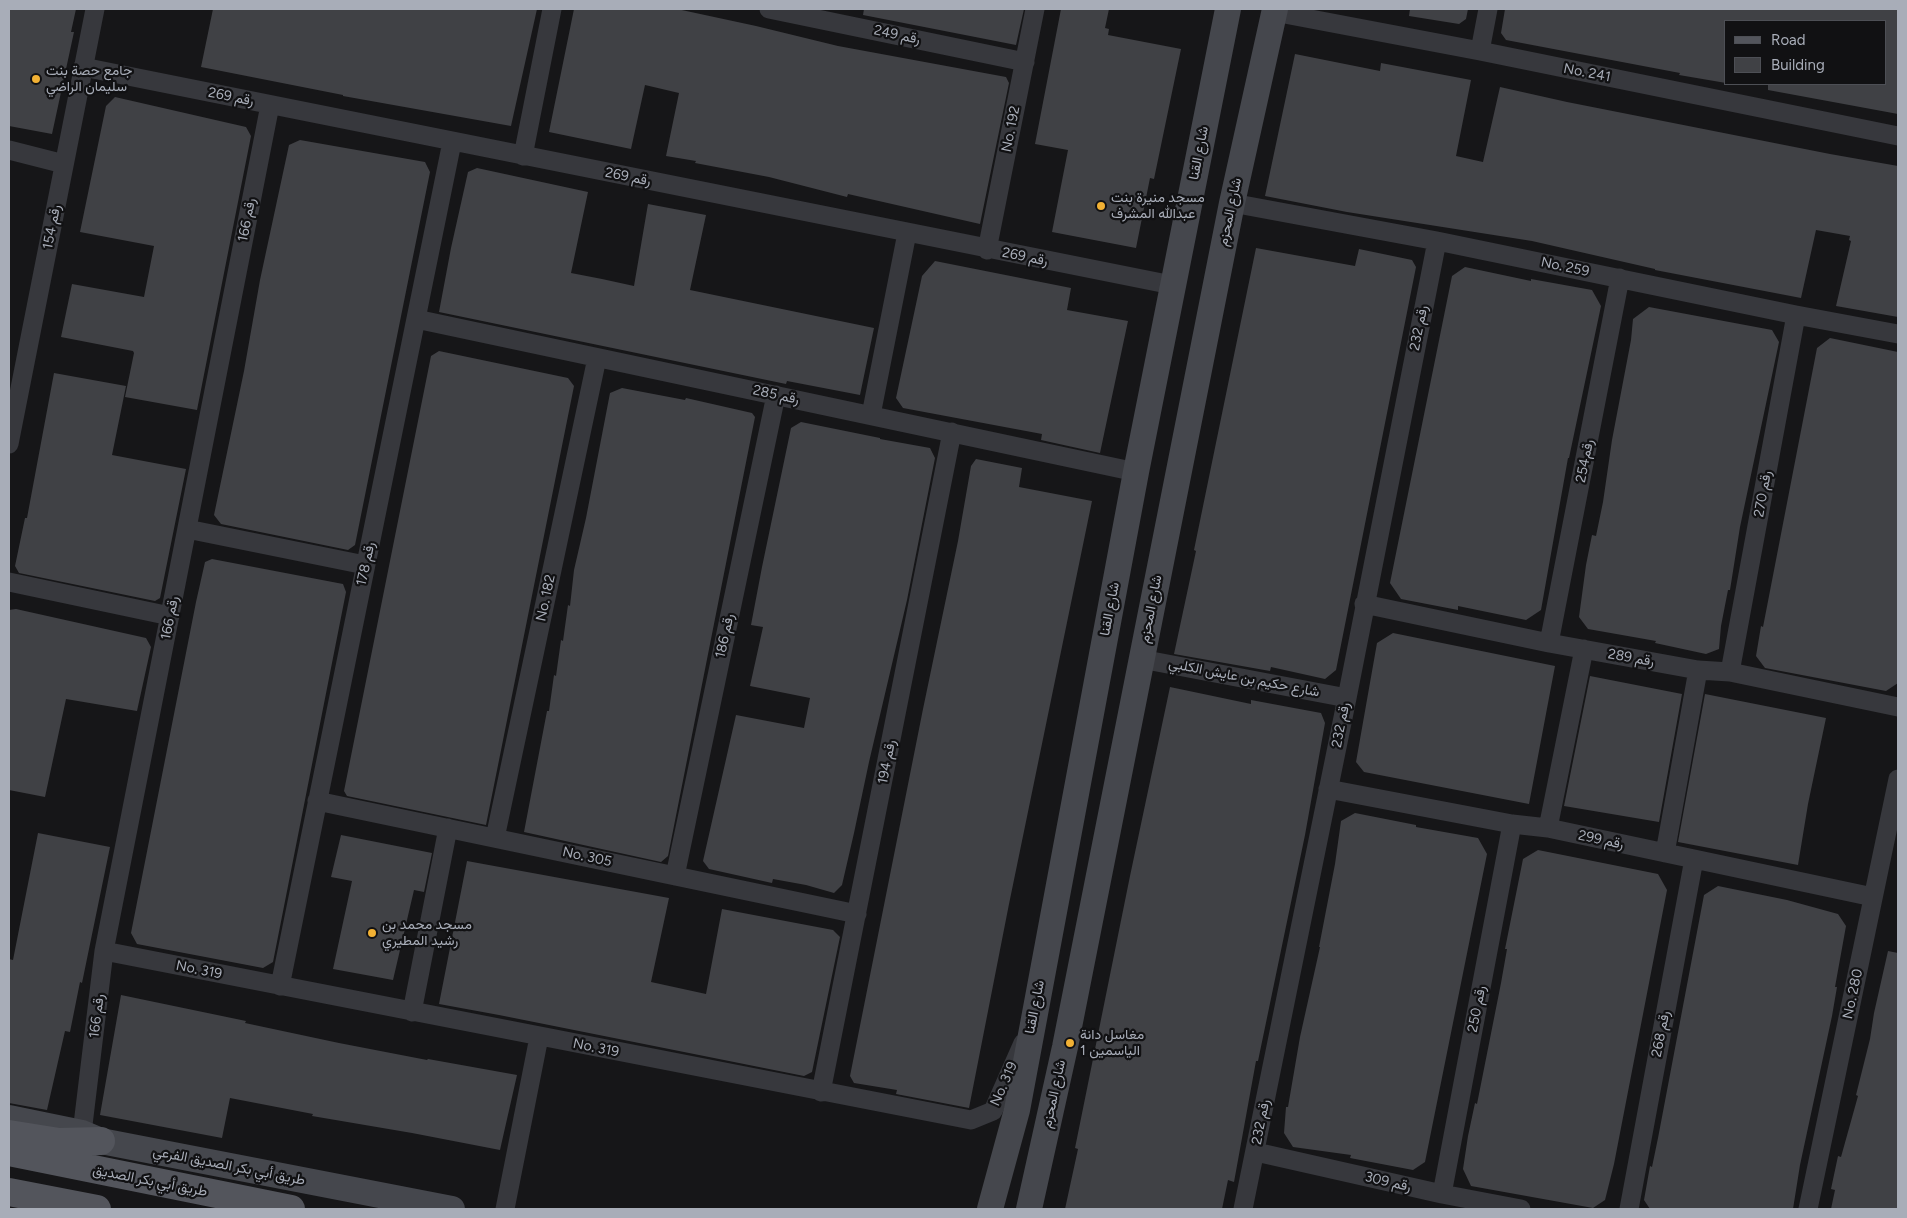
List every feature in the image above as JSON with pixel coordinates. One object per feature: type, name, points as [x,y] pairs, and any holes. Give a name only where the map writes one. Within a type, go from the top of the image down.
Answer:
[{"type":"main road","points":[[9,1134],[59,1142],[92,1137]]},
{"type":"main road","name":"طريق أبي بكر الصديق","points":[[9,1152],[291,1209]]},
{"type":"main road","points":[[9,1192],[97,1209]]},
{"type":"street","name":"رقم 154","points":[[9,444],[12,407],[95,9]]},
{"type":"street","points":[[523,156],[552,9]]},
{"type":"street","name":"رقم 249","points":[[769,9],[844,16],[1025,62]]},
{"type":"street","name":"No. 192","points":[[987,250],[1035,9]]},
{"type":"street","name":"شارع القنا","points":[[990,1209],[1016,1110],[1136,472],[1228,9]]},
{"type":"street","points":[[1480,51],[1488,9]]},
{"type":"street","name":"No. 241","points":[[1275,10],[1898,136]]},
{"type":"street","name":"شارع المحزم","points":[[1029,1209],[1064,1047],[1158,662],[1232,203],[1275,10]]},
{"type":"street","name":"رقم 269","points":[[83,67],[1172,286]]},
{"type":"street","name":"رقم 166","points":[[92,1137],[104,952],[270,105]]},
{"type":"street","name":"رقم 178","points":[[280,986],[452,142]]},
{"type":"street","points":[[9,150],[64,164]]},
{"type":"street","name":"No. 259","points":[[1232,203],[1437,240],[1796,315],[1898,334]]},
{"type":"street","points":[[871,416],[907,234]]},
{"type":"street","name":"رقم 232","points":[[1243,1209],[1347,698],[1437,240]]},
{"type":"street","name":"رقم254","points":[[1549,643],[1620,278]]},
{"type":"street","name":"رقم 270","points":[[1730,672],[1796,315]]},
{"type":"street","name":"رقم 285","points":[[416,319],[1136,472]]},
{"type":"street","name":"No. 182","points":[[495,838],[597,358]]},
{"type":"street","name":"رقم 186","points":[[675,876],[776,395]]},
{"type":"street","name":"رقم 194","points":[[822,1092],[952,432]]},
{"type":"street","points":[[187,529],[366,565]]},
{"type":"street","points":[[9,582],[170,616]]},
{"type":"street","name":"رقم 289","points":[[1364,604],[1549,643],[1698,670],[1730,672],[1898,707]]},
{"type":"street","points":[[1548,828],[1584,649]]},
{"type":"street","name":"شارع حكيم بن عايش الكلبي","points":[[1158,662],[1347,698]]},
{"type":"street","points":[[1665,853],[1698,670]]},
{"type":"street","name":"No. 280","points":[[1808,1209],[1873,897],[1896,801],[1898,779]]},
{"type":"street","name":"رقم 299","points":[[1328,789],[1512,824],[1548,828],[1873,897]]},
{"type":"street","name":"No. 305","points":[[318,801],[857,914]]},
{"type":"street","name":"رقم 250","points":[[1442,1194],[1512,824]]},
{"type":"street","points":[[412,1012],[448,828]]},
{"type":"street","name":"رقم 268","points":[[1629,1209],[1694,859]]},
{"type":"street","name":"No. 319","points":[[104,952],[971,1120],[992,1111],[1032,1024]]},
{"type":"street","points":[[505,1209],[538,1037]]},
{"type":"street","points":[[1016,1110],[1010,1146],[1022,1157],[1034,1154],[1043,1141],[1064,1047]]},
{"type":"street","name":"طريق أبي بكر الصديق الفرعي","points":[[9,1118],[92,1137],[452,1209]]},
{"type":"street","name":"رقم 309","points":[[1256,1152],[1442,1194],[1521,1209]]},
{"type":"building","name":"جامع حصة بنت سليمان الراضي","points":[[9,9],[76,9],[71,32],[74,32],[52,134],[9,126]]},
{"type":"building","points":[[213,9],[537,9],[511,126],[343,96],[201,67]]},
{"type":"building","points":[[574,9],[677,9],[838,46],[1006,77],[1009,83],[980,224],[848,194],[847,197],[769,177],[666,156],[679,93],[645,85],[631,149],[549,132]]},
{"type":"building","points":[[864,9],[1024,9],[1016,45],[863,15]]},
{"type":"building","points":[[1061,9],[1109,9],[1105,28],[1109,29],[1108,35],[1181,49],[1154,179],[1150,178],[1136,248],[1052,232],[1068,150],[1035,144]]},
{"type":"building","points":[[1410,9],[1468,9],[1466,19],[1459,24],[1409,16]]},
{"type":"building","points":[[1505,9],[1898,9],[1898,114],[1768,90],[1768,85],[1887,85],[1887,20],[1724,20],[1724,83],[1506,40],[1501,33]]},
{"type":"building","points":[[1295,54],[1380,71],[1381,63],[1471,80],[1456,156],[1483,162],[1500,87],[1567,102],[1898,166],[1898,317],[1836,306],[1851,241],[1849,240],[1850,236],[1816,230],[1801,298],[1655,270],[1532,241],[1347,212],[1265,196]]},
{"type":"building","points":[[115,97],[246,127],[251,136],[197,410],[125,397],[133,351],[61,337],[72,284],[144,297],[154,246],[80,232],[106,106]]},
{"type":"building","points":[[300,140],[425,162],[430,172],[355,545],[348,550],[221,524],[214,515],[244,371],[260,280],[289,145]]},
{"type":"building","points":[[477,168],[588,192],[571,273],[634,286],[648,204],[706,215],[690,290],[874,328],[860,395],[787,381],[786,384],[439,312],[468,172]]},
{"type":"building","points":[[1256,248],[1355,266],[1359,249],[1412,260],[1416,267],[1336,670],[1325,679],[1271,667],[1270,671],[1174,654]]},
{"type":"building","points":[[935,261],[1071,288],[1067,310],[1128,321],[1100,453],[1041,440],[1042,434],[903,408],[896,398],[922,276]]},
{"type":"building","points":[[1465,267],[1531,281],[1531,279],[1592,290],[1601,306],[1568,458],[1541,610],[1526,620],[1458,606],[1458,610],[1401,599],[1390,583],[1452,276]]},
{"type":"building","points":[[1649,307],[1772,330],[1779,342],[1740,527],[1730,590],[1728,590],[1721,626],[1719,649],[1706,654],[1655,643],[1656,641],[1588,629],[1579,617],[1592,535],[1596,536],[1603,502],[1633,319]]},
{"type":"building","points":[[1830,338],[1898,352],[1898,683],[1886,691],[1765,668],[1756,656],[1817,348]]},
{"type":"building","points":[[439,351],[568,378],[574,386],[486,825],[347,796],[344,791],[431,356]]},
{"type":"building","points":[[54,373],[126,386],[112,455],[186,469],[160,598],[155,601],[19,573],[15,566],[25,518],[27,518]]},
{"type":"building","points":[[622,388],[685,400],[686,398],[752,413],[755,417],[668,856],[661,862],[524,832],[547,711],[549,711],[554,675],[556,676],[561,640],[563,641],[568,605],[570,606],[574,570],[610,393]]},
{"type":"building","points":[[801,422],[930,448],[935,458],[907,600],[842,885],[834,893],[806,885],[773,879],[772,883],[709,869],[703,861],[736,715],[804,728],[810,698],[750,686],[763,627],[751,625],[762,567],[791,428]]},
{"type":"building","points":[[976,459],[1022,468],[1019,487],[1092,501],[969,1108],[896,1094],[897,1090],[854,1083],[850,1076],[958,541],[971,466]]},
{"type":"building","points":[[212,559],[343,584],[346,592],[273,962],[263,968],[137,944],[131,933],[196,602],[205,562]]},
{"type":"building","points":[[16,609],[146,638],[151,647],[137,711],[66,699],[45,797],[9,790],[9,610]]},
{"type":"building","points":[[1393,633],[1555,666],[1529,804],[1364,772],[1356,762],[1377,643]]},
{"type":"building","points":[[1590,676],[1682,694],[1659,822],[1564,806]]},
{"type":"building","points":[[1170,687],[1251,704],[1251,700],[1321,713],[1325,723],[1305,835],[1258,1061],[1256,1061],[1234,1182],[1228,1180],[1222,1209],[1065,1209],[1078,1149],[1075,1148]]},
{"type":"building","points":[[1705,694],[1826,718],[1808,804],[1798,865],[1678,842]]},
{"type":"building","points":[[1355,813],[1416,825],[1416,827],[1478,838],[1487,854],[1425,1162],[1413,1170],[1350,1158],[1351,1155],[1293,1147],[1284,1133],[1286,1107],[1288,1107],[1300,1037],[1320,947],[1341,821]]},
{"type":"building","points":[[38,833],[110,847],[82,983],[80,982],[70,1032],[65,1031],[47,1110],[9,1103],[9,959],[13,960]]},
{"type":"building","points":[[341,835],[432,853],[424,892],[414,890],[393,980],[333,969],[352,881],[331,877]]},
{"type":"building","points":[[1538,850],[1658,874],[1667,890],[1614,1164],[1605,1200],[1593,1208],[1471,1186],[1463,1169],[1468,1136],[1475,1103],[1477,1104],[1501,983],[1507,949],[1505,949],[1523,859]]},
{"type":"building","points":[[467,861],[669,898],[651,982],[706,994],[722,909],[833,930],[840,937],[812,1072],[804,1076],[439,1004]]},
{"type":"building","points":[[1718,886],[1787,900],[1838,914],[1846,926],[1832,1016],[1800,1165],[1793,1209],[1650,1209],[1644,1200],[1650,1166],[1652,1167],[1658,1138],[1704,895]]},
{"type":"building","points":[[1888,951],[1898,953],[1898,1209],[1831,1209],[1835,1190],[1831,1189],[1838,1156],[1841,1157],[1858,1096],[1856,1095],[1870,1039]]},
{"type":"building","points":[[121,995],[339,1043],[517,1075],[500,1150],[312,1116],[313,1114],[230,1098],[222,1138],[100,1115]]},
{"type":"place","name":"جامع حصة بنت سليمان الراضي","points":[[36,79]]},
{"type":"place","name":"مسجد منيرة بنت عبدالله المشرف","points":[[1101,206]]},
{"type":"place","name":"مسجد محمد بن رشيد المطيري","points":[[372,933]]},
{"type":"place","name":"مغاسل دانة الياسمين 1","points":[[1070,1043]]}]
